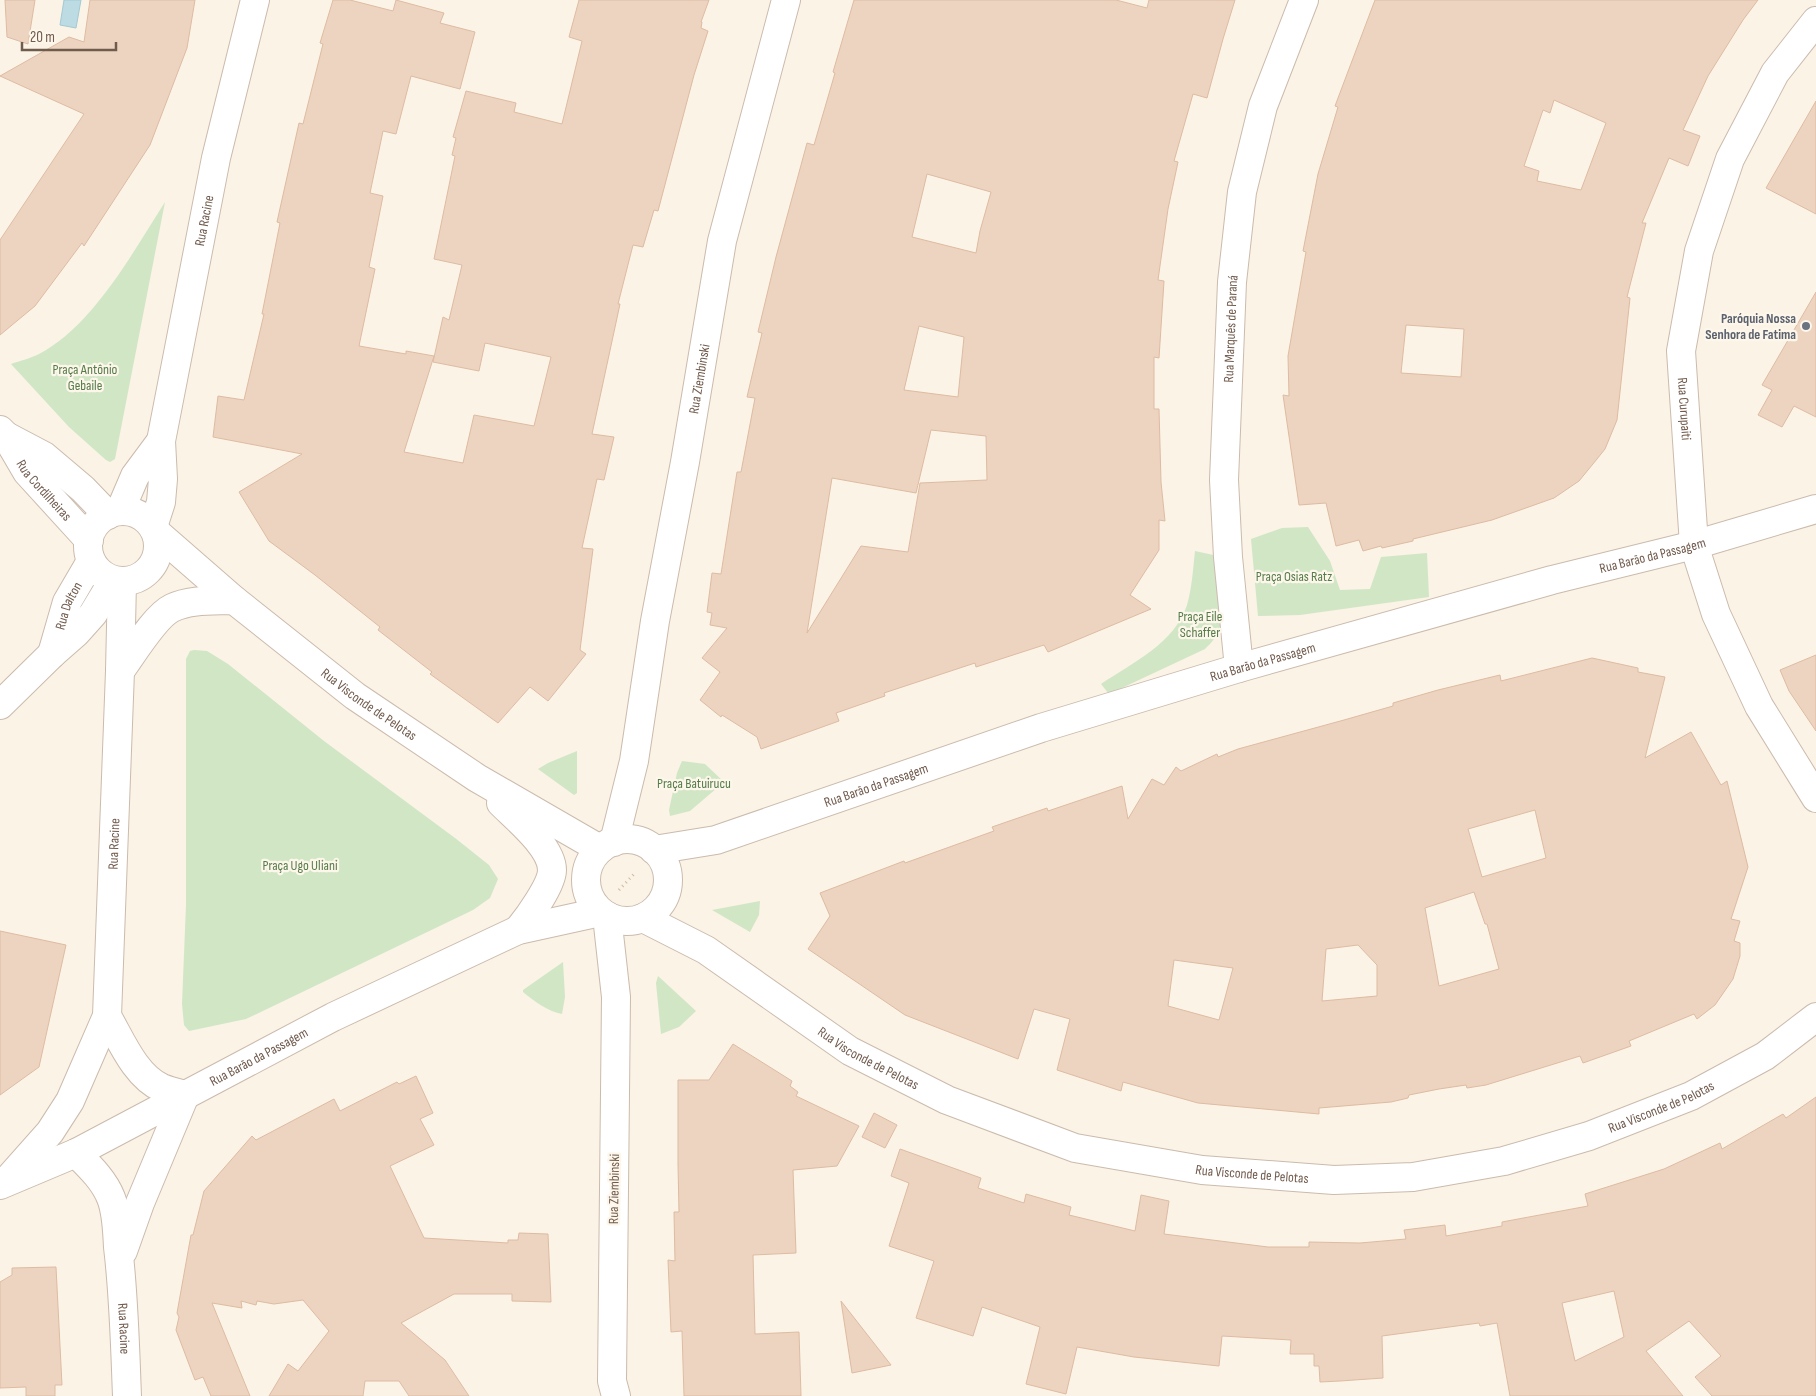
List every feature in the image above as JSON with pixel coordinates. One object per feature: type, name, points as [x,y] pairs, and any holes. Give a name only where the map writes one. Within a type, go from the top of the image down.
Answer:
[{"type":"street","name":"Rua Racine","points":[[154,530],[161,502],[163,479],[161,441],[216,158],[255,0]]},
{"type":"street","name":"Rua Ziembinski","points":[[640,858],[634,761],[655,621],[722,241],[786,0]]},
{"type":"street","name":"Rua Marquês de Paraná","points":[[1239,668],[1228,557],[1224,480],[1232,282],[1242,192],[1263,106],[1304,0]]},
{"type":"street","name":"Rua Curupaiti","points":[[1816,21],[1775,73],[1730,159],[1699,251],[1680,351],[1694,545],[1716,614],[1759,706],[1816,798]]},
{"type":"street","name":"Rua Cordilheiras","points":[[3,433],[44,456],[114,513]]},
{"type":"street","name":"Rua Cordilheiras","points":[[3,433],[27,472],[90,550]]},
{"type":"street","name":"Rua Racine","points":[[114,513],[136,476],[161,441]]},
{"type":"street","name":"Rua Barão da Passagem","points":[[640,858],[716,840],[1041,728],[1239,668],[1552,580],[1694,545],[1816,509]]},
{"type":"street","points":[[114,513],[136,514],[149,523],[154,530],[159,544],[158,556],[152,566],[139,578],[118,581],[98,572],[90,550],[97,524],[114,513]]},
{"type":"street","name":"Rua Visconde de Pelotas","points":[[154,530],[234,600],[355,696],[477,778],[640,858],[706,950]]},
{"type":"street","name":"Rua Dalton","points":[[52,654],[67,602],[90,550]]},
{"type":"street","name":"Rua Racine","points":[[3,1184],[50,1132],[70,1101],[107,1016],[120,671],[118,581]]},
{"type":"street","name":"Rua Dalton","points":[[0,705],[76,633],[118,581]]},
{"type":"street","points":[[120,671],[156,621],[171,608],[191,602],[234,600]]},
{"type":"street","name":"Rua Barão da Passagem","points":[[477,778],[539,841],[549,857],[552,870],[546,889],[518,930]]},
{"type":"street","points":[[640,858],[657,909],[640,919],[621,921],[604,914],[592,900],[587,889],[587,873],[591,860],[640,858]]},
{"type":"street","name":"Rua Ziembinski","points":[[604,914],[616,998],[608,1391]]},
{"type":"street","name":"Rua Barão da Passagem","points":[[3,1184],[76,1153],[333,1017],[518,930],[604,914]]},
{"type":"street","name":"Rua Ziembinski","points":[[616,998],[640,919]]},
{"type":"street","name":"Rua Visconde de Pelotas","points":[[640,919],[706,950],[850,1051],[947,1100],[1075,1148],[1202,1170],[1334,1180],[1414,1177],[1504,1161],[1589,1136],[1691,1096],[1764,1056],[1816,1017]]},
{"type":"street","points":[[107,1016],[134,1062],[147,1078],[161,1087],[185,1095]]},
{"type":"street","name":"Rua Racine","points":[[120,1260],[140,1203],[185,1095]]},
{"type":"street","name":"Rua Racine","points":[[76,1153],[92,1170],[110,1196],[115,1211],[120,1260],[127,1396]]},
{"type":"path","points":[[604,914],[640,858]]},
{"type":"green space","name":"Praça Antônio Gebaile","points":[[165,202],[115,459],[110,462],[69,427],[11,364],[39,354],[59,341],[77,325],[110,286]]},
{"type":"green space","name":"Praça Osias Ratz","points":[[1308,527],[1330,561],[1340,590],[1370,589],[1381,557],[1427,553],[1429,597],[1300,615],[1258,616],[1251,539],[1282,528]]},
{"type":"green space","name":"Praça Eile Schaffer","points":[[1195,551],[1218,556],[1222,614],[1216,636],[1205,649],[1109,694],[1101,684],[1151,651],[1173,630],[1181,618],[1190,592]]},
{"type":"green space","name":"Praça Ugo Uliani","points":[[190,651],[207,651],[228,664],[324,741],[489,865],[498,879],[490,898],[473,910],[246,1019],[189,1031],[184,1025],[182,1004],[186,905],[186,659]]},
{"type":"green space","points":[[577,751],[577,793],[574,795],[538,769]]},
{"type":"green space","name":"Praça Batuirucu","points":[[682,761],[705,764],[724,782],[690,811],[670,816],[669,810],[677,773]]},
{"type":"green space","points":[[760,901],[759,915],[750,932],[712,910]]},
{"type":"green space","points":[[563,962],[565,997],[562,1014],[542,1006],[523,992],[523,990]]},
{"type":"green space","points":[[658,976],[696,1011],[679,1027],[661,1034],[656,983]]},
{"type":"water","points":[[64,0],[81,0],[76,28],[60,25]]},
{"type":"building","points":[[5,0],[35,0],[28,44],[7,37]]},
{"type":"building","points":[[90,0],[195,0],[187,48],[150,145],[84,246],[82,243],[35,306],[0,335],[0,240],[84,114],[0,76],[69,37],[84,42]]},
{"type":"building","points":[[333,0],[350,0],[393,11],[396,0],[444,13],[440,23],[475,32],[460,89],[411,76],[396,134],[383,131],[370,193],[383,196],[369,267],[375,269],[359,346],[406,354],[406,351],[434,356],[404,452],[463,463],[474,415],[534,426],[551,357],[485,343],[479,371],[433,362],[443,317],[449,320],[462,265],[434,259],[455,156],[452,155],[456,138],[453,137],[466,91],[516,103],[514,112],[562,124],[582,41],[569,37],[579,0],[709,0],[701,22],[701,28],[708,31],[694,75],[658,211],[654,210],[643,247],[633,245],[618,304],[620,304],[592,434],[614,437],[604,480],[597,479],[582,548],[593,549],[580,650],[586,654],[548,701],[530,687],[498,723],[430,674],[432,672],[378,630],[380,627],[269,541],[239,492],[302,454],[213,437],[218,396],[244,400],[264,314],[262,314],[280,223],[277,222],[299,123],[303,124],[323,44],[320,43]]},
{"type":"building","points":[[854,0],[1116,0],[1147,8],[1149,0],[1235,0],[1207,98],[1193,94],[1174,161],[1178,162],[1168,209],[1158,280],[1164,281],[1159,358],[1154,357],[1154,409],[1159,409],[1161,482],[1165,521],[1159,520],[1159,550],[1130,595],[1151,609],[1048,652],[1044,645],[976,667],[975,663],[884,693],[885,696],[836,713],[839,721],[761,749],[757,737],[722,715],[721,717],[700,700],[720,672],[702,658],[727,628],[710,625],[712,613],[707,612],[712,573],[721,574],[737,472],[741,472],[755,398],[747,397],[762,333],[758,332],[776,257],[807,143],[814,145],[835,73],[833,72]],"holes":[[[927,174],[991,192],[976,253],[912,237]],[[919,326],[964,337],[958,397],[904,390]],[[931,430],[986,436],[987,480],[920,483],[908,552],[861,546],[807,633],[832,478],[916,493]]]},
{"type":"building","points":[[1375,0],[1758,0],[1743,20],[1708,76],[1683,130],[1700,136],[1688,166],[1669,158],[1642,223],[1646,223],[1627,297],[1630,298],[1617,420],[1605,449],[1597,459],[1579,481],[1554,498],[1492,520],[1413,539],[1413,541],[1363,551],[1359,540],[1336,546],[1326,503],[1299,505],[1283,395],[1289,396],[1288,356],[1306,252],[1303,251],[1318,174],[1338,107],[1335,106]],"holes":[[[1554,100],[1606,123],[1581,190],[1537,181],[1539,171],[1524,166],[1543,110],[1550,113]],[[1406,325],[1464,329],[1461,377],[1401,373]]]},
{"type":"building","points":[[1816,101],[1816,214],[1766,188]]},
{"type":"building","name":"Paróquia Nossa Senhora de Fatima","points":[[1816,292],[1816,417],[1794,406],[1782,427],[1758,415],[1772,390],[1762,385]]},
{"type":"building","points":[[1816,655],[1816,731],[1789,691],[1780,670]]},
{"type":"building","points":[[1592,658],[1638,668],[1638,672],[1665,677],[1645,758],[1691,732],[1721,785],[1727,781],[1748,867],[1731,919],[1740,921],[1734,941],[1740,943],[1740,956],[1733,979],[1715,1005],[1697,1019],[1694,1014],[1629,1041],[1631,1046],[1583,1063],[1580,1056],[1486,1085],[1467,1088],[1466,1085],[1439,1089],[1409,1095],[1408,1098],[1391,1102],[1319,1108],[1319,1114],[1198,1103],[1123,1082],[1121,1091],[1057,1070],[1070,1019],[1034,1009],[1018,1059],[905,1015],[808,949],[830,916],[820,893],[904,861],[905,863],[994,831],[992,827],[1047,808],[1048,811],[1122,786],[1128,819],[1152,779],[1164,785],[1176,767],[1181,771],[1217,754],[1218,757],[1238,749],[1393,706],[1393,703],[1438,690],[1500,675],[1501,681]],"holes":[[[1535,810],[1546,858],[1482,877],[1468,829]],[[1474,892],[1485,924],[1487,924],[1499,969],[1439,986],[1425,908]],[[1358,945],[1377,965],[1377,996],[1322,1001],[1326,949]],[[1174,960],[1233,968],[1219,1020],[1168,1006]]]},
{"type":"building","points":[[0,931],[66,945],[39,1067],[0,1095]]},
{"type":"building","points":[[733,1044],[792,1081],[790,1086],[798,1092],[796,1096],[859,1126],[837,1166],[793,1170],[796,1253],[753,1255],[755,1334],[799,1332],[801,1396],[684,1396],[682,1331],[671,1332],[668,1260],[675,1261],[674,1212],[679,1212],[678,1080],[709,1080]]},
{"type":"building","points":[[416,1076],[433,1113],[420,1119],[434,1145],[390,1166],[424,1238],[508,1243],[508,1240],[518,1240],[519,1233],[548,1234],[551,1302],[512,1301],[512,1294],[454,1294],[401,1323],[445,1360],[469,1396],[409,1396],[399,1381],[365,1381],[363,1396],[269,1396],[288,1364],[298,1371],[329,1331],[303,1300],[274,1304],[257,1301],[256,1305],[241,1301],[242,1308],[212,1303],[250,1396],[211,1396],[203,1377],[195,1380],[176,1330],[179,1317],[177,1313],[191,1235],[193,1235],[204,1191],[252,1136],[256,1140],[334,1099],[340,1111],[397,1082],[399,1084]]},
{"type":"building","points":[[1816,1097],[1816,1396],[1712,1396],[1695,1377],[1721,1356],[1689,1321],[1646,1351],[1683,1396],[1510,1396],[1497,1323],[1480,1326],[1479,1323],[1382,1336],[1383,1378],[1340,1381],[1320,1382],[1319,1366],[1314,1366],[1314,1354],[1290,1354],[1291,1340],[1222,1336],[1219,1366],[1134,1357],[1077,1347],[1066,1394],[1026,1384],[1040,1327],[982,1307],[973,1336],[916,1318],[934,1261],[889,1246],[909,1183],[891,1176],[900,1149],[981,1178],[978,1188],[1024,1203],[1026,1194],[1071,1207],[1069,1215],[1135,1231],[1141,1195],[1169,1201],[1164,1234],[1268,1247],[1309,1247],[1309,1242],[1360,1243],[1406,1239],[1404,1230],[1445,1225],[1446,1236],[1502,1226],[1502,1222],[1588,1206],[1585,1194],[1664,1169],[1720,1143],[1722,1149],[1783,1114],[1786,1118]],"holes":[[[1614,1291],[1624,1337],[1575,1361],[1562,1303]]]},
{"type":"building","points":[[874,1113],[897,1125],[885,1148],[862,1137]]},
{"type":"building","points":[[56,1267],[62,1385],[55,1385],[55,1396],[26,1396],[26,1387],[0,1388],[0,1282],[12,1275],[12,1268]]},
{"type":"building","points":[[841,1301],[891,1365],[852,1373]]},
{"type":"place","name":"Paróquia Nossa Senhora de Fatima","points":[[1806,326]]}]
